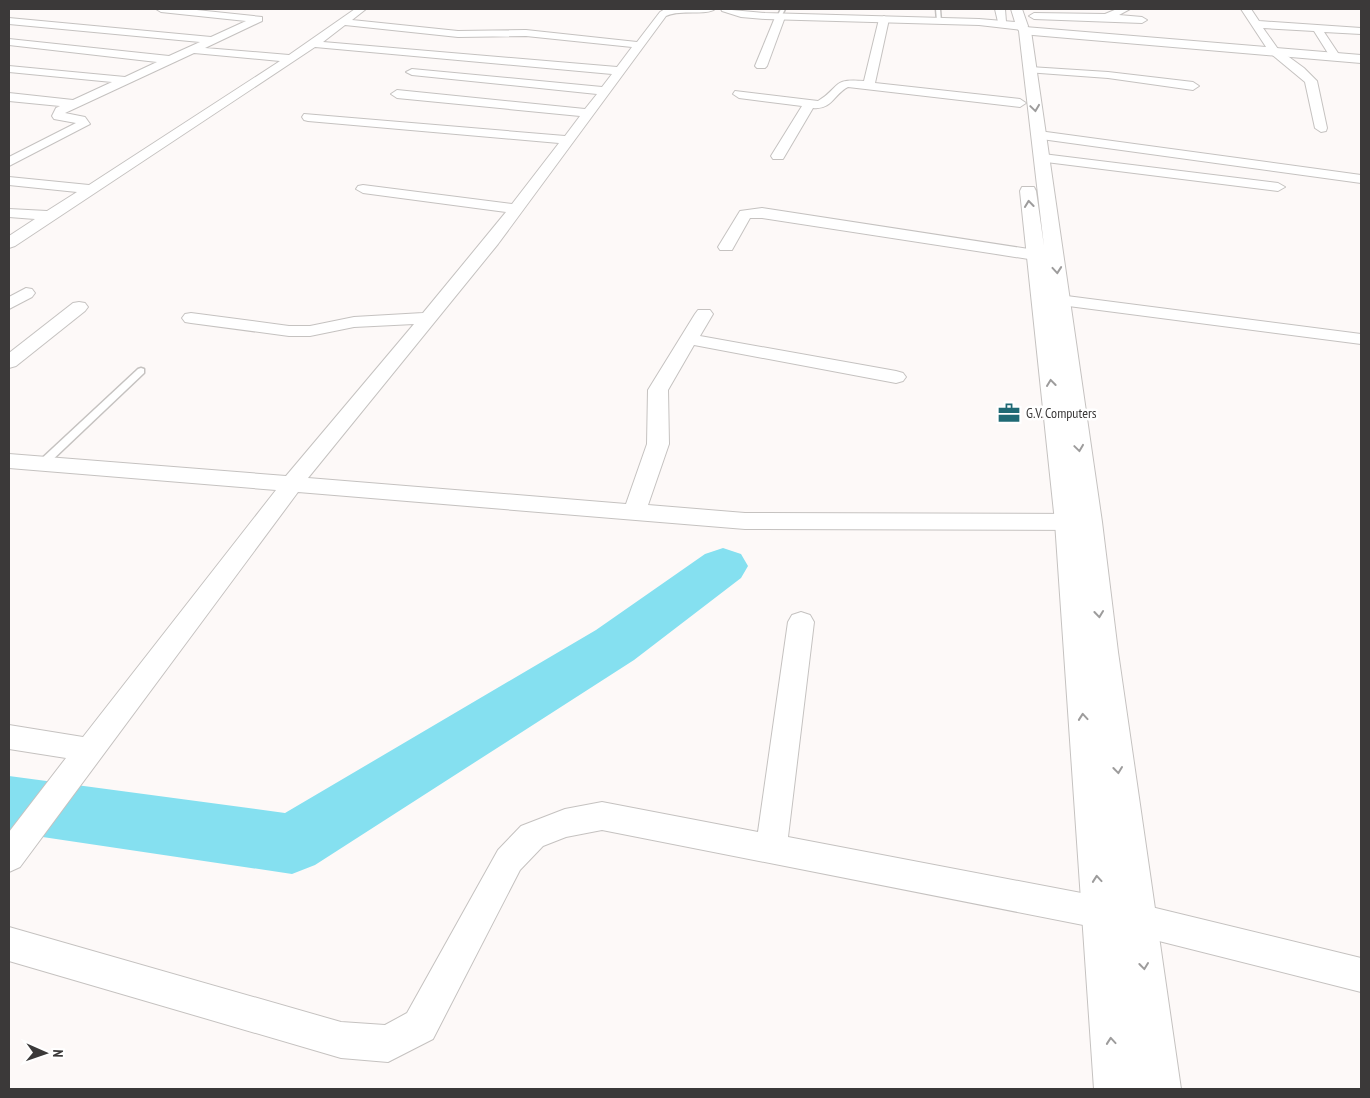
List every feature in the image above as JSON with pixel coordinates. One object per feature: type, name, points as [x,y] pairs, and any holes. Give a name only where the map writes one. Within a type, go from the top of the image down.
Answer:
[{"type":"main road","points":[[726,9],[741,14],[781,13],[1018,18],[1274,51],[1361,59]]},
{"type":"main road","points":[[740,9],[884,19],[939,16]]},
{"type":"main road","points":[[1018,18],[1030,70],[1059,300],[1090,649],[1100,912],[1116,1089]]},
{"type":"main road","points":[[1018,18],[1020,103],[1035,255],[1079,522]]},
{"type":"main road","points":[[1090,649],[1139,920],[1159,1089]]},
{"type":"street","points":[[9,162],[84,124],[81,120],[58,116],[60,111],[258,19],[161,9]]},
{"type":"street","points":[[9,243],[292,59],[362,9]]},
{"type":"street","points":[[9,857],[291,485],[516,209],[663,14],[668,11],[710,9]]},
{"type":"street","points":[[1106,17],[1125,9]]},
{"type":"street","points":[[1246,9],[1274,51],[1300,70],[1310,81],[1321,128]]},
{"type":"street","points":[[9,37],[44,24],[57,13]]},
{"type":"street","points":[[761,66],[781,13]]},
{"type":"street","points":[[1018,18],[1106,17],[1142,20]]},
{"type":"street","points":[[869,85],[884,19]]},
{"type":"street","points":[[9,21],[212,41]]},
{"type":"street","points":[[343,22],[458,34],[526,32],[639,45]]},
{"type":"street","points":[[1256,24],[1360,33]]},
{"type":"street","points":[[1317,28],[1335,56]]},
{"type":"street","points":[[9,42],[171,60]]},
{"type":"street","points":[[313,44],[620,71]]},
{"type":"street","points":[[193,50],[292,59]]},
{"type":"street","points":[[9,69],[126,81]]},
{"type":"street","points":[[1030,70],[1093,74],[1193,86]]},
{"type":"street","points":[[412,72],[604,92]]},
{"type":"street","points":[[739,94],[809,104],[826,103],[844,84],[869,85],[1020,103]]},
{"type":"street","points":[[397,94],[589,113]]},
{"type":"street","points":[[9,97],[74,104]]},
{"type":"street","points":[[778,156],[809,104]]},
{"type":"street","points":[[308,117],[568,140]]},
{"type":"street","points":[[1039,135],[1264,159],[1361,179]]},
{"type":"street","points":[[9,146],[35,149]]},
{"type":"street","points":[[1042,158],[1278,188]]},
{"type":"street","points":[[9,181],[90,189]]},
{"type":"street","points":[[363,189],[516,209]]},
{"type":"street","points":[[9,213],[49,216]]},
{"type":"street","points":[[726,247],[745,214],[762,213],[1035,255]]},
{"type":"street","points":[[9,304],[26,292]]},
{"type":"street","points":[[1059,300],[1361,339]]},
{"type":"street","points":[[9,362],[79,307]]},
{"type":"street","points":[[634,512],[658,444],[658,390],[704,314]]},
{"type":"street","points":[[191,318],[310,331],[354,322],[429,318]]},
{"type":"street","points":[[689,339],[896,377]]},
{"type":"street","points":[[9,461],[745,521],[1079,522]]},
{"type":"street","points":[[771,849],[801,622]]},
{"type":"street","points":[[9,737],[82,761]]},
{"type":"street","points":[[9,944],[341,1040],[388,1044],[420,1026],[439,994],[509,860],[532,836],[565,823],[602,816],[1139,920],[1361,975]]},
{"type":"lane","points":[[43,464],[141,371]]},
{"type":"waterway","points":[[9,804],[292,844],[615,645],[723,566]]},
{"type":"place","name":"G.V. Computers","points":[[1009,413]]}]
